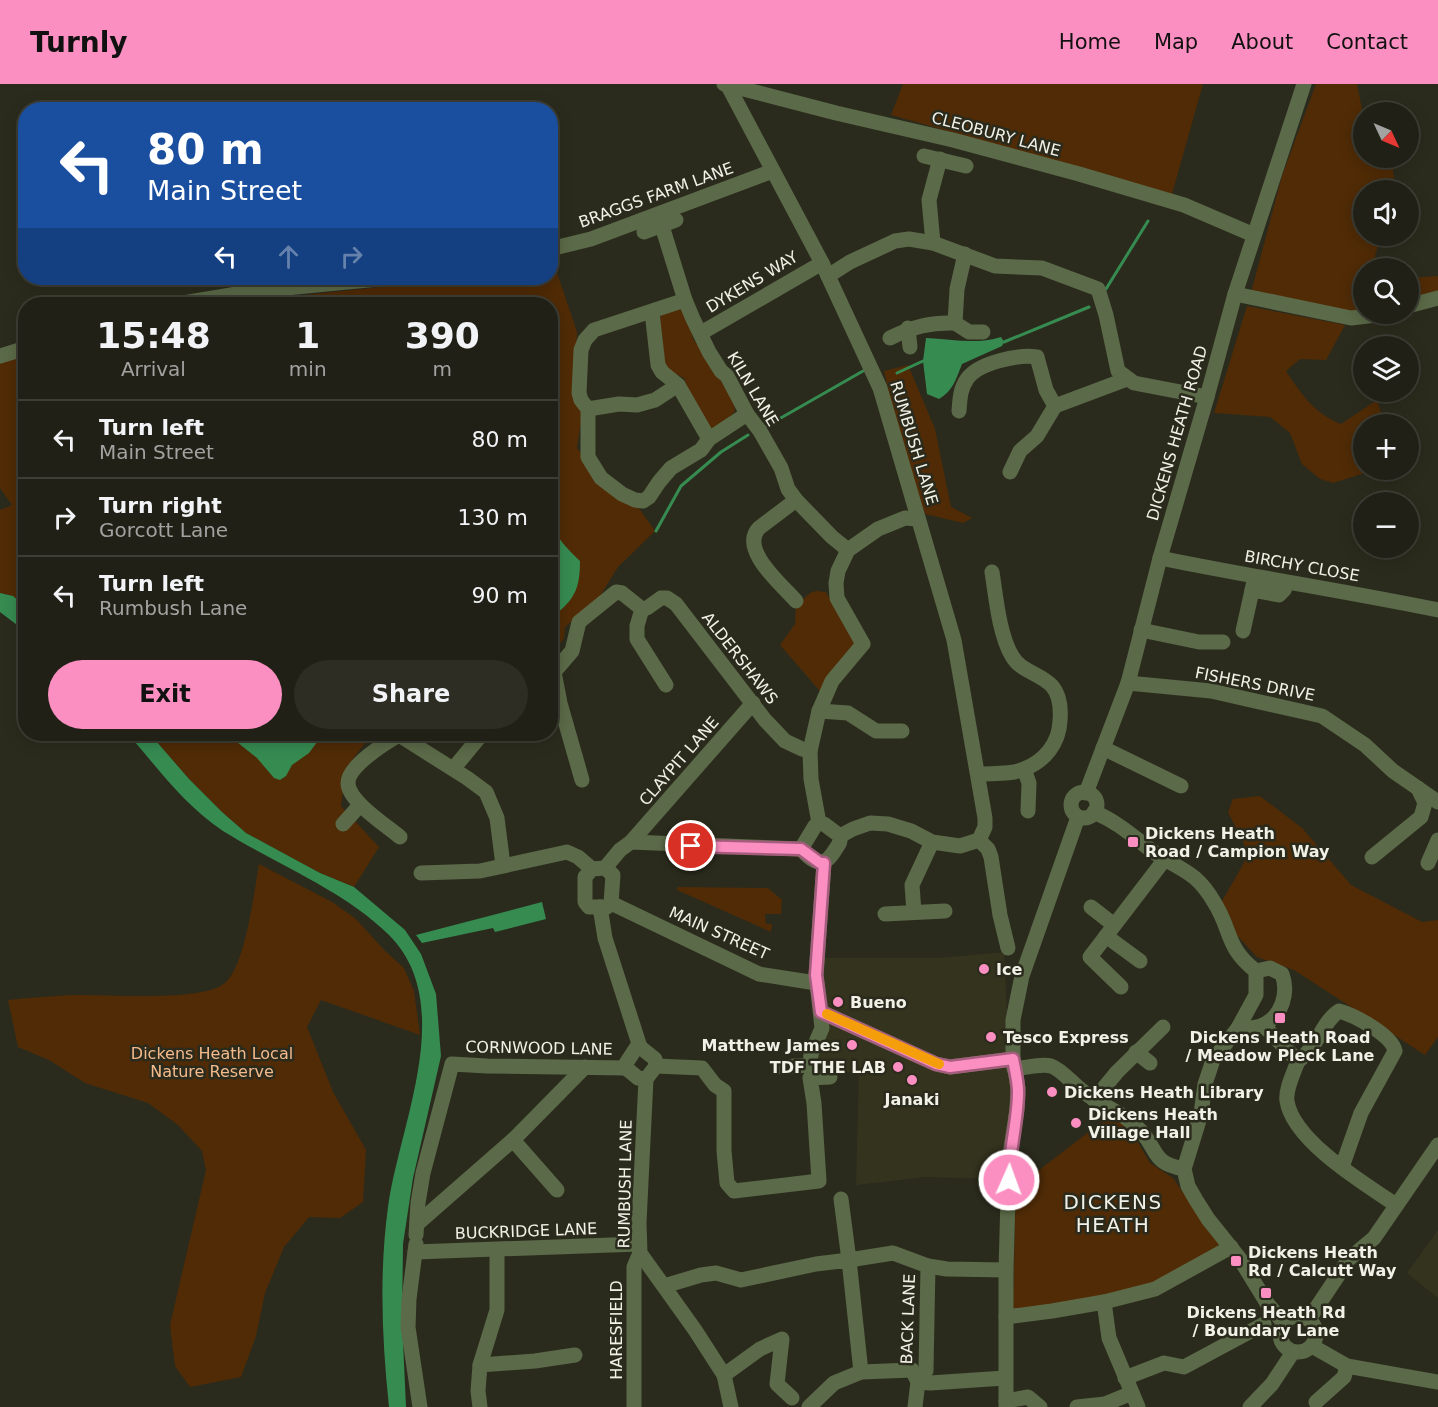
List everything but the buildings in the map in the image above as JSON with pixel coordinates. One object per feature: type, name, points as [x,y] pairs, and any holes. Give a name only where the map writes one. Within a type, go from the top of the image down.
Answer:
[{"type":"street","name":"CLEOBURY LANE","points":[[726,84],[836,113],[953,140],[1100,180],[1184,205],[1254,235]]},
{"type":"street","name":"RUMBUSH LANE","points":[[726,84],[825,269],[880,388],[954,640],[986,818],[979,840]]},
{"type":"street","name":"DICKENS HEATH ROAD","points":[[1086,793],[1128,683],[1160,558],[1207,397],[1234,294],[1304,84]]},
{"type":"street","points":[[924,156],[966,166]]},
{"type":"street","points":[[933,243],[929,200],[940,159]]},
{"type":"street","name":"BRAGGS FARM LANE","points":[[558,247],[591,239],[773,171]]},
{"type":"street","name":"KILN LANE","points":[[644,232],[669,223],[685,300],[710,352],[727,376],[747,414],[760,431],[781,468],[788,489],[832,537],[848,550]]},
{"type":"street","name":"DYKENS WAY","points":[[701,333],[825,269],[850,262],[895,241],[909,239],[933,243],[995,266],[1042,268],[1100,294],[1118,371],[1127,379]]},
{"type":"street","points":[[955,323],[957,289],[965,254]]},
{"type":"street","points":[[219,297],[317,285]]},
{"type":"street","points":[[1234,294],[1353,318]]},
{"type":"street","points":[[1419,303],[1438,298]]},
{"type":"street","points":[[685,300],[594,330],[585,340],[581,350],[579,393],[588,409],[588,457],[602,478],[622,494],[643,501],[649,497],[671,468],[701,450],[709,439],[747,414]]},
{"type":"street","points":[[652,312],[658,365],[662,372],[678,385],[709,439]]},
{"type":"street","points":[[890,338],[908,328],[936,322],[955,323],[969,332],[983,332]]},
{"type":"street","points":[[908,328],[910,347]]},
{"type":"street","points":[[0,356],[18,350]]},
{"type":"street","points":[[959,411],[961,391],[968,377],[983,366],[1028,356],[1036,357],[1046,390],[1055,406]]},
{"type":"street","points":[[1010,472],[1020,451],[1037,436],[1055,406],[1127,379],[1134,383],[1207,397]]},
{"type":"street","points":[[588,409],[619,404],[638,405],[655,400],[678,385]]},
{"type":"street","points":[[796,500],[755,523],[752,541],[754,551],[796,601]]},
{"type":"street","points":[[819,823],[811,779],[810,751],[819,711],[832,681],[866,638],[837,598],[838,572],[848,550],[878,530],[905,518],[918,519]]},
{"type":"street","name":"BIRCHY CLOSE","points":[[1160,558],[1253,584],[1287,582],[1438,610]]},
{"type":"street","points":[[979,774],[1024,769],[1044,758],[1054,744],[1060,727],[1059,699],[1052,686],[1022,669],[1012,656],[988,576]]},
{"type":"street","points":[[1243,631],[1253,584]]},
{"type":"street","points":[[558,667],[572,651],[579,622],[616,592],[622,593],[642,609],[637,626],[637,639],[666,685]]},
{"type":"street","name":"ALDERSHAWS","points":[[642,609],[661,598],[668,598],[676,604],[785,741],[810,751]]},
{"type":"street","points":[[1141,630],[1199,642],[1223,642]]},
{"type":"street","name":"FISHERS DRIVE","points":[[1128,683],[1210,691],[1322,716],[1365,745],[1393,771],[1438,802]]},
{"type":"street","points":[[558,693],[582,780]]},
{"type":"street","name":"CLAYPIT LANE","points":[[631,842],[753,703]]},
{"type":"street","points":[[819,711],[848,713],[876,731],[902,731]]},
{"type":"street","points":[[389,741],[366,758],[351,773],[348,783],[351,794],[360,804],[400,837]]},
{"type":"street","points":[[410,741],[486,792],[497,818],[503,865]]},
{"type":"street","points":[[453,770],[476,741]]},
{"type":"street","points":[[1102,748],[1180,786]]},
{"type":"street","points":[[1024,769],[1029,783],[1028,811]]},
{"type":"street","points":[[1372,857],[1421,818],[1425,803],[1418,788]]},
{"type":"street","points":[[1086,793],[1096,800],[1094,812],[1085,818],[1078,817],[1071,807],[1072,799],[1078,794],[1086,793]]},
{"type":"street","points":[[343,824],[360,804]]},
{"type":"street","points":[[1094,812],[1121,827],[1165,859],[1194,876],[1216,905],[1236,952],[1256,971],[1256,995],[1238,1028],[1213,1060],[1205,1084],[1199,1123],[1184,1169],[1188,1186],[1208,1219],[1231,1247],[1260,1293],[1283,1322]]},
{"type":"street","points":[[1040,1407],[1028,1397],[1006,1404],[1009,1161],[1018,1088],[1014,1064],[1015,975],[1078,817]]},
{"type":"street","points":[[606,905],[590,907],[585,902],[585,877],[631,842],[801,849],[820,863],[824,863],[829,860],[841,841],[840,836],[819,823]]},
{"type":"street","points":[[801,849],[819,823]]},
{"type":"street","points":[[840,836],[870,824],[888,824],[911,831],[932,842],[960,846],[979,840],[988,849],[991,857],[1000,915],[1008,948]]},
{"type":"street","points":[[1428,863],[1438,840]]},
{"type":"street","points":[[914,912],[912,885],[932,842]]},
{"type":"street","points":[[421,873],[480,871],[567,852],[613,875],[606,905],[604,938],[640,1047],[655,1059],[656,1066],[646,1079],[638,1078],[625,1065],[636,1048],[640,1047]]},
{"type":"street","points":[[1121,987],[1090,957],[1165,859]]},
{"type":"street","points":[[782,1067],[810,1065],[811,1054],[822,1028],[816,983],[824,863]]},
{"type":"street","name":"MAIN STREET","points":[[606,905],[759,974],[816,983]]},
{"type":"street","points":[[1091,907],[1140,962]]},
{"type":"street","points":[[885,914],[945,911]]},
{"type":"street","points":[[1238,1028],[1263,1025],[1277,1013],[1284,1000],[1287,987],[1282,974],[1270,969],[1256,971]]},
{"type":"street","points":[[1342,1167],[1361,1113],[1395,1051],[1394,1046],[1364,1022],[1339,1011],[1333,1015],[1315,1046],[1298,1061],[1286,1099],[1301,1130],[1320,1150],[1342,1167],[1396,1205]]},
{"type":"street","points":[[821,1012],[936,1064],[950,1067],[1014,1064],[1054,1067],[1094,1100],[1123,1114],[1130,1120],[1143,1133],[1158,1158],[1168,1166],[1184,1169]]},
{"type":"street","points":[[1263,1025],[1298,1061]]},
{"type":"street","points":[[1094,1100],[1136,1052],[1163,1027]]},
{"type":"street","points":[[1136,1052],[1150,1063]]},
{"type":"street","name":"CORNWOOD LANE","points":[[416,1239],[418,1203],[423,1173],[452,1064],[626,1068]]},
{"type":"street","points":[[656,1066],[702,1068],[715,1085],[724,1091],[724,1150],[727,1183],[734,1191],[819,1181],[814,1103],[810,1078],[830,1077]]},
{"type":"street","points":[[420,1407],[408,1327],[416,1239],[585,1067]]},
{"type":"street","name":"RUMBUSH LANE","points":[[646,1079],[639,1249],[724,1375],[731,1407]]},
{"type":"street","points":[[513,1140],[557,1190]]},
{"type":"street","points":[[1309,1319],[1349,1259],[1374,1238],[1438,1145]]},
{"type":"street","points":[[841,1199],[861,1372]]},
{"type":"street","name":"BUCKRIDGE LANE","points":[[416,1239],[496,1250],[639,1249]]},
{"type":"street","points":[[1006,1317],[1104,1302],[1155,1289],[1231,1247]]},
{"type":"street","name":"HARESFIELD","points":[[634,1407],[633,1267],[639,1249]]},
{"type":"street","points":[[480,1407],[478,1391],[480,1365],[497,1311],[496,1250]]},
{"type":"street","points":[[664,1286],[701,1275],[716,1273],[741,1280],[816,1264],[893,1253],[928,1266],[947,1269],[1006,1270]]},
{"type":"street","name":"BACK LANE","points":[[915,1407],[918,1382],[926,1371],[928,1266]]},
{"type":"street","points":[[1077,1407],[1135,1400],[1109,1338],[1104,1302]]},
{"type":"street","points":[[1299,1315],[1309,1319],[1316,1329],[1312,1346],[1303,1352],[1293,1352],[1287,1349],[1280,1339],[1280,1327],[1283,1322],[1299,1315]]},
{"type":"street","points":[[1125,1378],[1164,1363],[1184,1367],[1264,1324]]},
{"type":"street","points":[[724,1375],[760,1349],[782,1339],[777,1384],[800,1404],[834,1383],[861,1372],[912,1370],[918,1382],[930,1383],[1005,1378]]},
{"type":"street","points":[[1312,1346],[1347,1366],[1438,1382]]},
{"type":"street","points":[[1250,1407],[1272,1384],[1293,1352]]},
{"type":"street","points":[[480,1365],[575,1355]]},
{"type":"street","points":[[1316,1402],[1344,1377],[1347,1366]]},
{"type":"shaded area","points":[[1001,337],[1004,342],[1002,346],[962,364],[954,384],[944,396],[939,399],[927,394],[923,361],[926,338],[973,341]]},
{"type":"shaded area","points":[[558,536],[580,561],[578,585],[568,602],[558,612]]},
{"type":"shaded area","points":[[0,593],[13,596],[18,600],[18,626],[0,612]]},
{"type":"shaded area","points":[[134,741],[156,741],[189,779],[246,833],[320,873],[354,887],[405,930],[421,954],[436,994],[441,1056],[413,1178],[403,1244],[402,1320],[406,1407],[389,1407],[383,1332],[383,1257],[394,1175],[419,1066],[422,1029],[420,994],[409,962],[388,934],[370,918],[330,891],[223,831],[196,810]]},
{"type":"shaded area","points":[[236,741],[318,741],[309,753],[292,765],[286,776],[280,780],[274,778],[257,758]]},
{"type":"shaded area","points":[[542,902],[546,919],[495,932],[493,928],[422,943],[416,935]]},
{"type":"shaded area","points":[[1004,952],[1010,1121],[1003,1179],[925,1177],[856,1185],[859,1072],[816,1072],[815,1053],[825,958],[939,958]]},
{"type":"shaded area","points":[[1438,1230],[1438,1298],[1407,1273]]},
{"type":"green space","points":[[903,84],[1203,84],[1172,194],[891,115]]},
{"type":"green space","points":[[1316,84],[1357,84],[1361,102],[1353,102],[1353,168],[1393,168],[1394,180],[1353,180],[1353,246],[1378,246],[1376,258],[1353,258],[1353,313],[1251,293],[1282,176]]},
{"type":"green space","points":[[558,276],[577,332],[575,387],[582,415],[577,448],[596,472],[631,497],[655,531],[618,567],[598,599],[565,627],[564,638],[558,646],[558,297],[285,297],[400,285],[558,285]]},
{"type":"green space","points":[[1438,276],[1438,291],[1419,297],[1419,277]]},
{"type":"green space","points":[[1247,306],[1345,325],[1326,360],[1300,359],[1286,371],[1303,395],[1324,415],[1341,424],[1353,416],[1353,477],[1333,483],[1320,479],[1302,464],[1290,433],[1270,417],[1214,413]]},
{"type":"green space","points":[[679,308],[688,318],[693,339],[705,354],[734,403],[735,411],[714,428],[706,426],[702,421],[684,378],[665,369],[661,359],[663,340],[659,321],[662,314]]},
{"type":"green space","points":[[18,357],[18,600],[13,596],[0,593],[0,510],[12,505],[0,488],[0,362]]},
{"type":"green space","points":[[908,365],[935,429],[951,507],[972,518],[963,523],[925,514],[901,442],[884,371]]},
{"type":"green space","points":[[1374,402],[1378,402],[1382,414],[1356,414]]},
{"type":"green space","points":[[826,592],[857,648],[820,691],[780,645],[795,624],[796,606],[810,593]]},
{"type":"green space","points":[[156,741],[367,741],[346,768],[341,806],[379,847],[354,887],[320,873],[246,833],[189,779]]},
{"type":"green space","points":[[1260,796],[1302,828],[1351,885],[1422,922],[1438,920],[1438,1037],[1425,1055],[1294,970],[1257,957],[1233,931],[1221,903],[1249,854],[1228,812],[1233,799]]},
{"type":"green space","name":"Dickens Heath Local Nature Reserve","points":[[259,864],[332,902],[356,919],[404,968],[414,991],[420,1035],[321,1000],[307,1027],[333,1092],[366,1150],[363,1202],[340,1218],[309,1217],[284,1247],[265,1293],[256,1336],[241,1377],[190,1387],[175,1366],[170,1325],[206,1170],[202,1151],[178,1125],[148,1103],[85,1083],[49,1060],[18,1047],[8,1000],[72,995],[176,995],[215,989],[226,982],[239,959],[248,926]]},
{"type":"green space","points":[[678,887],[768,888],[782,900],[781,914],[765,914],[766,924],[772,924],[771,932],[677,890]]},
{"type":"green space","points":[[1112,1114],[1134,1136],[1150,1163],[1173,1178],[1208,1229],[1222,1245],[1153,1285],[1073,1304],[1013,1310],[1016,1183],[1025,1181]]},
{"type":"waterway","points":[[1106,289],[1148,221]]},
{"type":"waterway","points":[[1004,342],[1089,307]]},
{"type":"waterway","points":[[897,373],[923,361]]},
{"type":"waterway","points":[[765,427],[863,371]]},
{"type":"waterway","points":[[656,531],[681,486],[721,452],[748,435]]},
{"type":"slow traffic","points":[[827,1014],[939,1064]]},
{"type":"place","name":"Dickens Heath Road / Campion Way","points":[[1133,842]]},
{"type":"place","name":"Ice","points":[[984,969]]},
{"type":"place","name":"Bueno","points":[[838,1002]]},
{"type":"place","name":"Dickens Heath Road / Meadow Pleck Lane","points":[[1280,1018]]},
{"type":"place","name":"Tesco Express","points":[[991,1037]]},
{"type":"place","name":"Matthew James","points":[[852,1045]]},
{"type":"place","name":"TDF THE LAB","points":[[898,1067]]},
{"type":"place","name":"Janaki","points":[[912,1080]]},
{"type":"place","name":"Dickens Heath Library","points":[[1052,1092]]},
{"type":"place","name":"Dickens Heath Village Hall","points":[[1076,1123]]},
{"type":"place","name":"Dickens Heath Rd / Calcutt Way","points":[[1236,1261]]},
{"type":"place","name":"Dickens Heath Rd / Boundary Lane","points":[[1266,1293]]},
{"type":"district","name":"DICKENS HEATH","points":[[1113,1214]]},
{"type":"route","points":[[691,846],[801,849],[820,863],[824,863],[816,975],[821,1012],[936,1064],[950,1067],[1013,1059],[1018,1088],[1009,1161],[1009,1180]]}]
